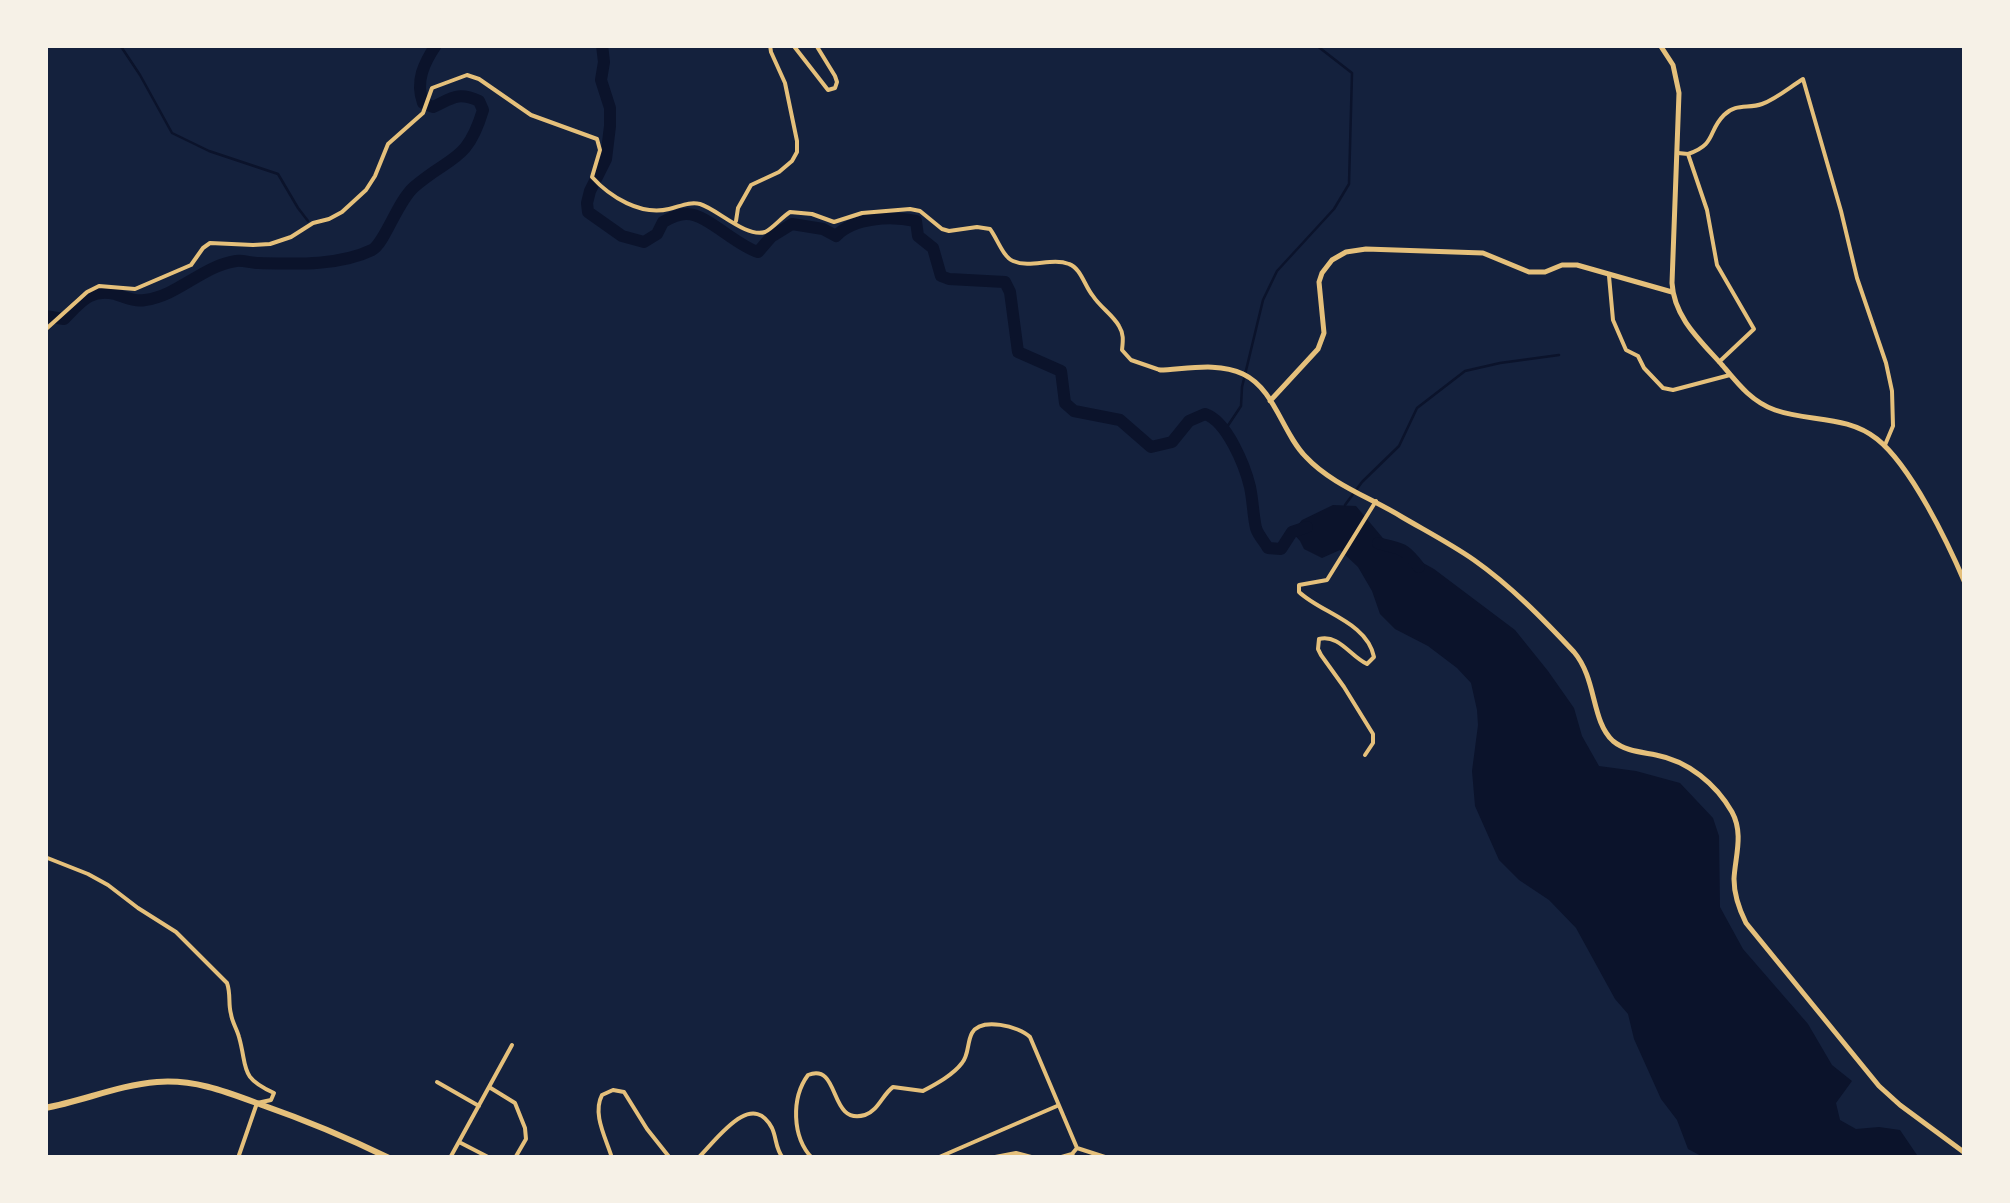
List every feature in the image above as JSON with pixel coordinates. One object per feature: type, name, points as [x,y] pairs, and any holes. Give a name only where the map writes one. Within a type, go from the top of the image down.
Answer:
[{"type":"main road","points":[[45,1108],[133,1085],[205,1085],[330,1131],[390,1158]]},
{"type":"street","points":[[736,224],[738,208],[750,185],[778,172],[798,152],[786,83],[770,45]]},
{"type":"street","points":[[793,45],[821,83],[828,90],[835,88],[836,76],[816,45]]},
{"type":"street","points":[[1660,45],[1678,84],[1672,292],[1687,324],[1751,398],[1770,409],[1796,416],[1857,426],[1884,445],[1923,500],[1965,583]]},
{"type":"street","points":[[45,330],[86,292],[99,286],[135,288],[190,264],[210,243],[270,244],[291,237],[312,222],[342,212],[366,190],[388,144],[423,113],[432,88],[467,75],[479,78],[531,114],[597,139],[600,150],[592,177],[605,191],[647,210],[698,203],[756,232],[766,232],[790,212],[834,222],[862,213],[910,209],[949,231],[990,229],[1013,262],[1070,264],[1077,269],[1091,294],[1119,325],[1124,337],[1122,350],[1131,360],[1160,370],[1235,371],[1256,382],[1304,455],[1317,468],[1472,559],[1525,601],[1587,672],[1600,722],[1608,736],[1618,745],[1693,769],[1730,808],[1739,844],[1735,894],[1746,923],[1880,1086],[1965,1153]]},
{"type":"street","points":[[1678,153],[1688,154],[1706,146],[1721,118],[1730,110],[1762,104],[1803,79],[1857,278],[1886,364],[1894,410],[1893,426],[1884,445]]},
{"type":"street","points":[[1688,154],[1707,210],[1717,265],[1754,329],[1720,362]]},
{"type":"street","points":[[1270,401],[1318,349],[1324,333],[1319,282],[1332,260],[1346,252],[1366,249],[1484,253],[1529,272],[1577,265],[1672,292]]},
{"type":"street","points":[[1609,275],[1613,320],[1626,350],[1638,356],[1664,388],[1674,390],[1730,375]]},
{"type":"street","points":[[1366,755],[1373,743],[1372,734],[1318,650],[1319,638],[1336,640],[1367,664],[1374,657],[1372,650],[1347,622],[1298,592],[1299,585],[1328,580],[1376,501]]},
{"type":"street","points":[[45,857],[108,885],[176,932],[227,983],[230,1014],[239,1033],[248,1076],[274,1093],[271,1100],[258,1103],[238,1158]]},
{"type":"street","points":[[812,1158],[804,1149],[796,1114],[798,1093],[808,1074],[822,1072],[840,1107],[863,1116],[879,1104],[888,1089],[898,1086],[923,1091],[950,1074],[963,1062],[973,1032],[982,1025],[1014,1026],[1030,1037],[1077,1148],[1108,1158]]},
{"type":"street","points":[[450,1158],[512,1044]]},
{"type":"street","points":[[437,1082],[479,1106]]},
{"type":"street","points":[[489,1088],[515,1103],[525,1128],[526,1139],[515,1158]]},
{"type":"street","points":[[612,1158],[598,1105],[602,1095],[613,1090],[624,1092],[670,1158]]},
{"type":"street","points":[[937,1158],[1058,1106]]},
{"type":"street","points":[[698,1158],[737,1118],[747,1114],[758,1114],[771,1127],[776,1150],[783,1158]]},
{"type":"street","points":[[459,1142],[490,1158]]},
{"type":"street","points":[[1058,1158],[1073,1156],[1077,1148]]},
{"type":"street","points":[[990,1158],[1016,1152],[1035,1158]]},
{"type":"water","points":[[1333,505],[1356,506],[1387,543],[1434,569],[1515,630],[1574,708],[1582,736],[1599,766],[1680,783],[1713,818],[1719,836],[1720,907],[1743,949],[1808,1024],[1832,1065],[1852,1081],[1836,1103],[1840,1120],[1856,1129],[1900,1130],[1919,1158],[1705,1158],[1688,1149],[1634,1039],[1628,1014],[1615,999],[1576,928],[1549,900],[1519,880],[1499,860],[1475,806],[1472,771],[1478,725],[1471,683],[1428,646],[1395,629],[1380,614],[1358,567],[1340,550],[1322,558],[1304,549],[1292,532],[1302,520]]},
{"type":"waterway","points":[[117,45],[140,75],[172,133],[209,151],[278,174],[308,221]]},
{"type":"waterway","points":[[45,316],[64,319],[86,298],[99,293],[137,300],[157,297],[236,261],[317,263],[372,250],[414,187],[464,149],[483,110],[479,101],[465,97],[433,107],[423,103],[422,72],[436,45]]},
{"type":"waterway","points":[[602,45],[601,80],[610,108],[610,126],[606,159],[587,203],[588,212],[622,236],[644,242],[657,234],[663,222],[686,214],[702,219],[758,252],[771,237],[792,224],[823,229],[836,236],[853,225],[873,220],[916,221],[918,236],[933,248],[941,276],[1005,282],[1010,292],[1018,352],[1061,371],[1065,403],[1074,411],[1120,420],[1151,447],[1172,442],[1189,421],[1205,414],[1221,425],[1239,457],[1250,487],[1256,528],[1268,548],[1281,549],[1292,532],[1307,527]]},
{"type":"waterway","points":[[1225,430],[1241,406],[1263,300],[1277,271],[1334,209],[1349,184],[1352,73],[1316,45]]},
{"type":"waterway","points":[[1345,505],[1399,446],[1417,408],[1465,371],[1559,355]]},
{"type":"waterway","points":[[1378,543],[1402,550],[1419,567]]}]
